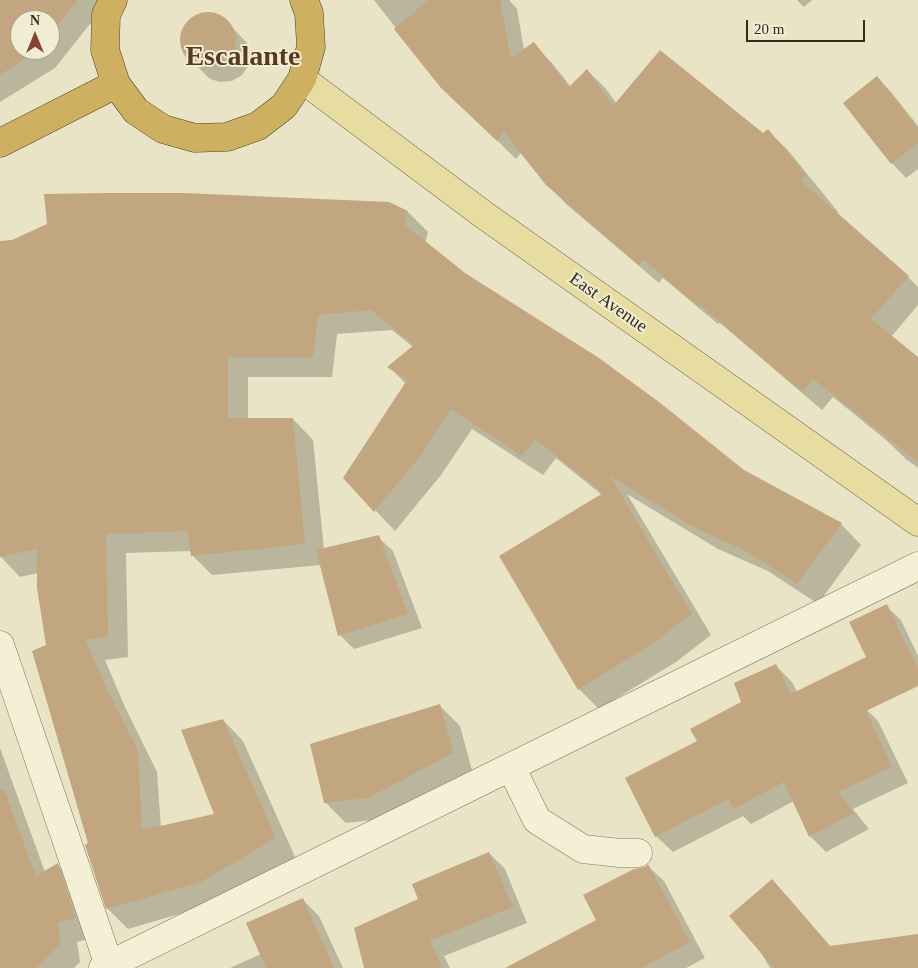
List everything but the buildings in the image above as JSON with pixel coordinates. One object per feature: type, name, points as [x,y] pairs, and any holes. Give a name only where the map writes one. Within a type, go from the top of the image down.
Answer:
[{"type":"highway","points":[[112,0],[106,15],[105,50],[116,84],[136,110],[163,129],[195,138],[227,137],[258,126],[284,106],[302,79],[311,47],[309,13],[304,0]]},
{"type":"highway","points":[[0,143],[116,84]]},
{"type":"main road","name":"East Avenue","points":[[302,79],[484,215],[918,522]]},
{"type":"street","points":[[0,645],[108,967],[918,566]]},
{"type":"street","points":[[511,767],[537,820],[583,849],[638,852]]},
{"type":"district","name":"Escalante","points":[[243,58]]}]
